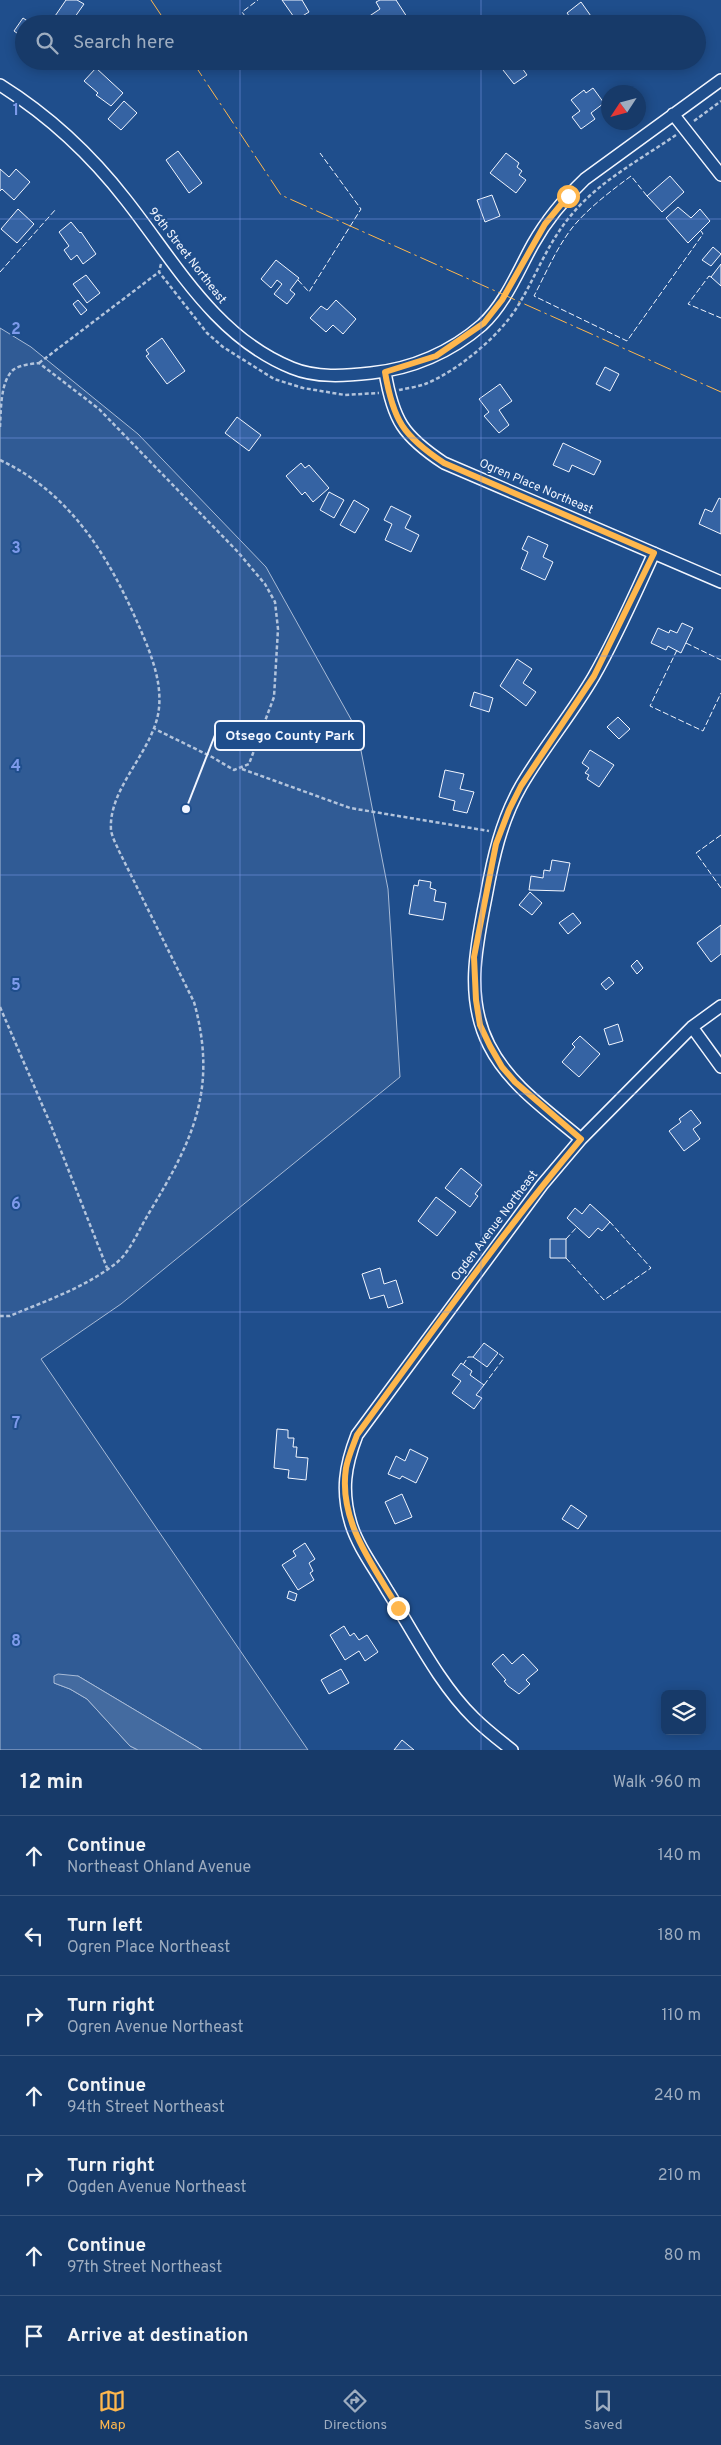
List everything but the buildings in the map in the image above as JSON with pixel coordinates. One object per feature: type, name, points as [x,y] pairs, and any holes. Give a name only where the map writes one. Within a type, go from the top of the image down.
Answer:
[{"type":"street","name":"96th Street Northeast","points":[[0,85],[48,120],[91,160],[126,200],[207,306],[229,330],[255,349],[292,369],[319,375],[348,376],[385,372],[436,356],[484,323],[502,300],[545,224],[568,196],[585,179],[721,80]]},
{"type":"street","points":[[673,114],[721,175]]},
{"type":"street","name":"Ogren Place Northeast","points":[[385,372],[393,412],[402,426],[426,451],[444,463],[721,582]]},
{"type":"street","points":[[581,1139],[515,1082],[502,1067],[480,1025],[476,1000],[474,957],[496,844],[500,833],[521,786],[594,676],[654,553]]},
{"type":"street","name":"Ogden Avenue Northeast","points":[[512,1750],[474,1718],[458,1699],[435,1666],[362,1548],[351,1525],[346,1469],[357,1435],[509,1228],[581,1139],[692,1027],[721,1006]]},
{"type":"street","points":[[692,1027],[721,1067]]},
{"type":"path","points":[[691,124],[721,101]]},
{"type":"path","points":[[400,390],[425,384],[447,372],[494,336],[518,307],[554,240],[573,213],[612,180],[678,133]]},
{"type":"path","points":[[0,427],[6,381],[13,370],[39,363],[159,272]]},
{"type":"path","points":[[39,363],[99,409],[237,551],[265,584],[275,602],[278,629],[274,697],[249,764],[234,770],[212,756],[154,729]]},
{"type":"path","points":[[0,460],[39,482],[60,501],[103,553],[122,587],[150,652],[156,675],[159,706],[154,729],[121,791],[113,811],[111,828],[119,851],[194,1002],[201,1026],[204,1054],[204,1080],[198,1114],[178,1166],[126,1251],[116,1264],[74,1289],[10,1316],[0,1316]]},
{"type":"path","points":[[242,768],[350,808],[500,833]]},
{"type":"path","points":[[0,1006],[50,1123],[107,1268]]},
{"type":"shaded area","points":[[0,328],[31,347],[138,434],[266,567],[357,730],[388,889],[400,1077],[121,1304],[41,1359],[308,1750],[202,1750],[78,1676],[54,1683],[70,1689],[87,1699],[130,1746],[138,1750],[0,1750]]},
{"type":"shaded area","points":[[58,1674],[78,1676],[202,1750],[138,1750],[130,1746],[87,1699],[70,1689],[54,1683],[54,1676]]},
{"type":"fence","points":[[244,15],[242,12],[258,0]]},
{"type":"fence","points":[[298,280],[309,292],[361,209],[320,153]]},
{"type":"fence","points":[[647,196],[631,176],[592,207],[566,236],[534,296],[627,341],[703,234],[701,231]]},
{"type":"fence","points":[[0,272],[56,209]]},
{"type":"fence","points":[[711,277],[709,276],[688,304],[721,318]]},
{"type":"fence","points":[[686,643],[721,660]]},
{"type":"fence","points":[[677,650],[650,706],[703,731],[721,693]]},
{"type":"fence","points":[[721,835],[696,853],[721,888]]},
{"type":"fence","points":[[566,1258],[604,1300],[651,1268],[610,1222]]},
{"type":"fence","points":[[566,1239],[577,1227]]},
{"type":"fence","points":[[484,1385],[504,1358],[498,1353]]},
{"type":"fence","points":[[463,1365],[468,1357],[473,1357]]},
{"type":"power","points":[[151,0],[161,15]]},
{"type":"power","points":[[198,70],[281,195],[721,392]]},
{"type":"place","name":"Otsego County Park","points":[[186,809]]},
{"type":"route","points":[[398,1608],[362,1548],[351,1525],[346,1500],[346,1469],[357,1435],[509,1228],[581,1139],[515,1082],[502,1067],[480,1025],[476,1000],[474,957],[496,844],[509,810],[521,786],[594,676],[654,553],[444,463],[426,451],[402,426],[393,412],[385,372],[419,363],[436,356],[484,323],[502,300],[545,224],[568,196]]}]
